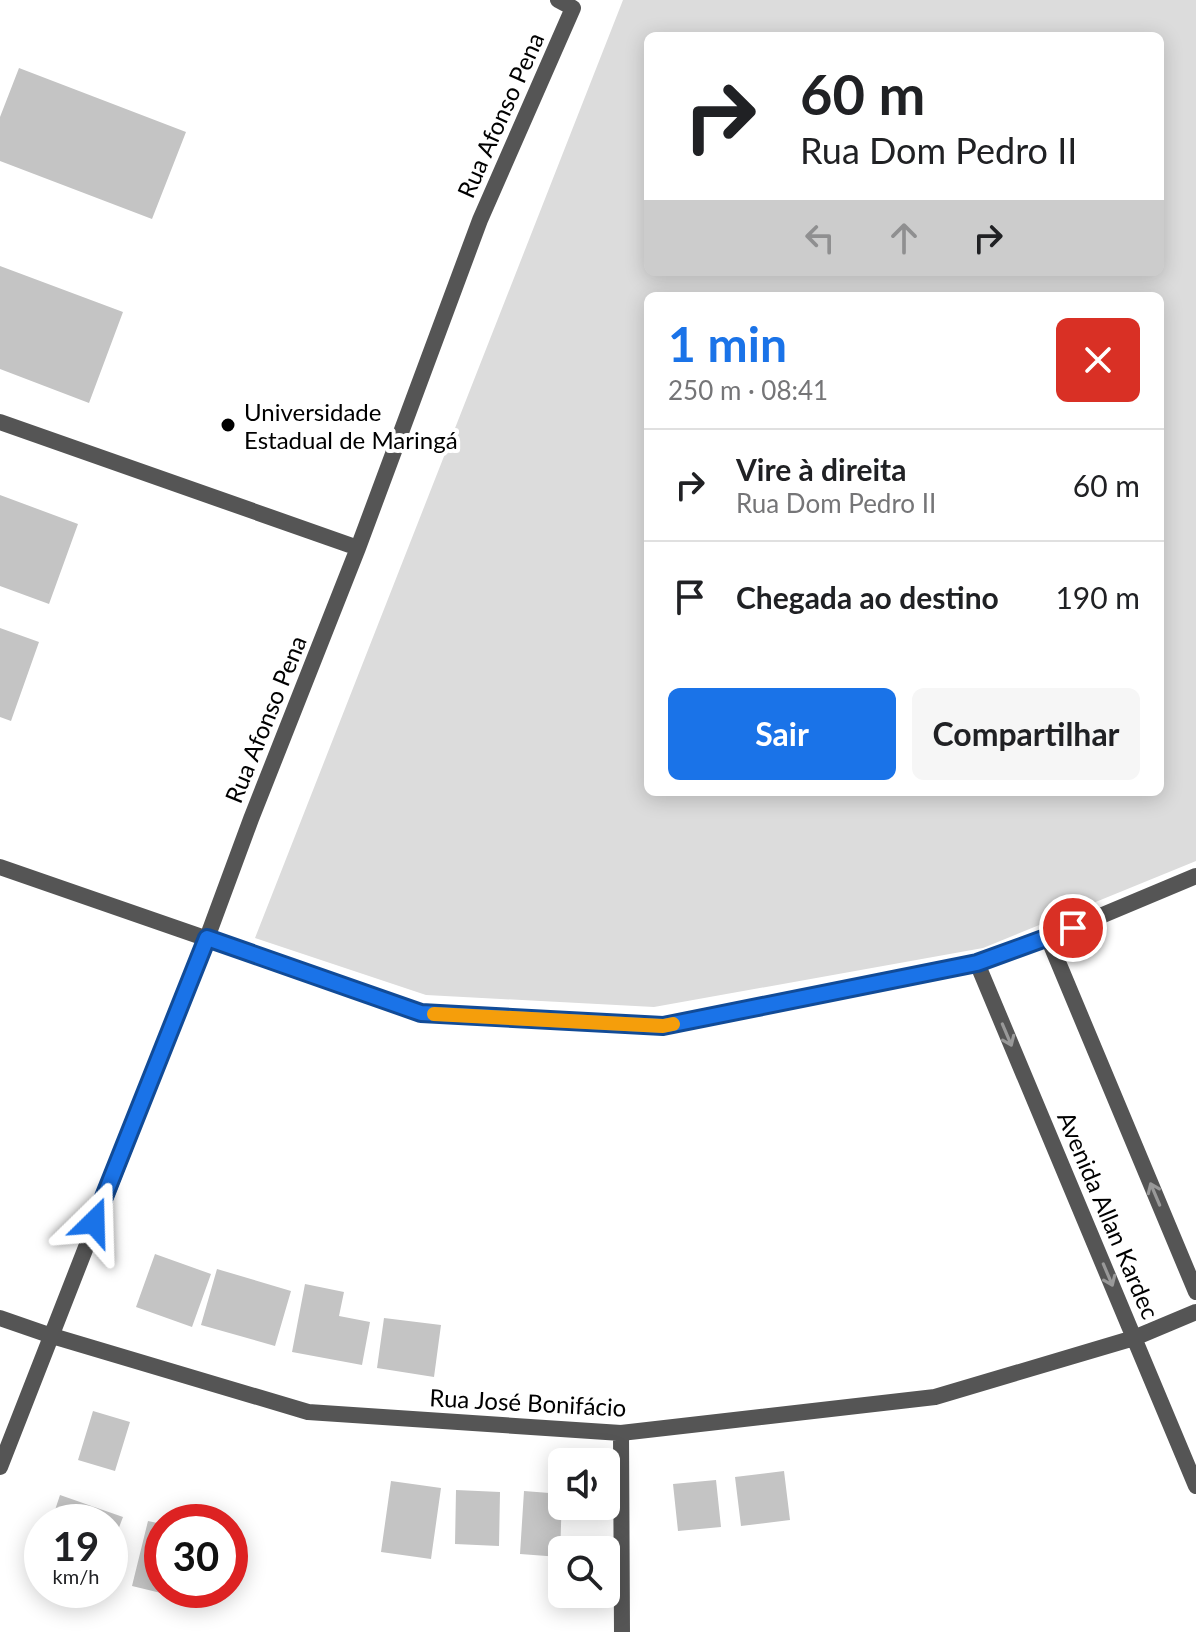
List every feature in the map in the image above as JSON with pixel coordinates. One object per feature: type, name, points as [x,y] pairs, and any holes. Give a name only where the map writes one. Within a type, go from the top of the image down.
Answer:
[{"type":"street","name":"Rua Afonso Pena","points":[[0,1467],[358,548],[480,220],[570,3]]},
{"type":"street","points":[[0,422],[358,548]]},
{"type":"street","points":[[0,867],[421,1013],[663,1026],[977,963],[1048,938],[1196,876]]},
{"type":"street","name":"Avenida Allan Kardec","points":[[1048,938],[1196,1292]]},
{"type":"street","name":"Avenida Allan Kardec","points":[[977,963],[1196,1486]]},
{"type":"street","name":"Rua José Bonifácio","points":[[0,1318],[308,1412],[621,1433],[935,1397],[1134,1338],[1196,1312]]},
{"type":"street","points":[[621,1433],[622,1632]]},
{"type":"shaded area","points":[[623,0],[1196,0],[1196,861],[983,948],[654,1007],[426,995],[255,938]]},
{"type":"building","points":[[19,68],[186,132],[152,219],[0,161],[0,117]]},
{"type":"building","points":[[0,266],[123,312],[89,403],[0,369]]},
{"type":"building","points":[[0,495],[78,524],[49,604],[0,586]]},
{"type":"building","points":[[0,628],[39,642],[11,721],[0,717]]},
{"type":"building","points":[[155,1254],[211,1274],[192,1327],[136,1307]]},
{"type":"building","points":[[217,1269],[291,1291],[275,1346],[201,1325]]},
{"type":"building","points":[[305,1284],[344,1292],[339,1316],[370,1322],[362,1365],[292,1352]]},
{"type":"building","points":[[384,1318],[441,1325],[434,1377],[377,1368]]},
{"type":"building","points":[[93,1411],[130,1422],[115,1471],[78,1460]]},
{"type":"building","points":[[784,1471],[790,1520],[741,1526],[735,1477]]},
{"type":"building","points":[[716,1480],[721,1527],[678,1531],[673,1484]]},
{"type":"building","points":[[391,1481],[441,1488],[431,1559],[381,1552]]},
{"type":"building","points":[[456,1490],[500,1492],[499,1546],[455,1544]]},
{"type":"building","points":[[524,1491],[548,1493],[548,1520],[561,1520],[561,1536],[548,1536],[548,1556],[520,1554]]},
{"type":"building","points":[[60,1495],[86,1504],[57,1504]]},
{"type":"building","points":[[144,1537],[144,1589],[132,1586]]},
{"type":"slow traffic","points":[[434,1014],[663,1026],[673,1024]]},
{"type":"place","name":"Universidade Estadual de Maringá","points":[[228,425]]},
{"type":"route","points":[[94,1222],[207,938],[421,1013],[663,1026],[977,963],[1073,928]]}]
